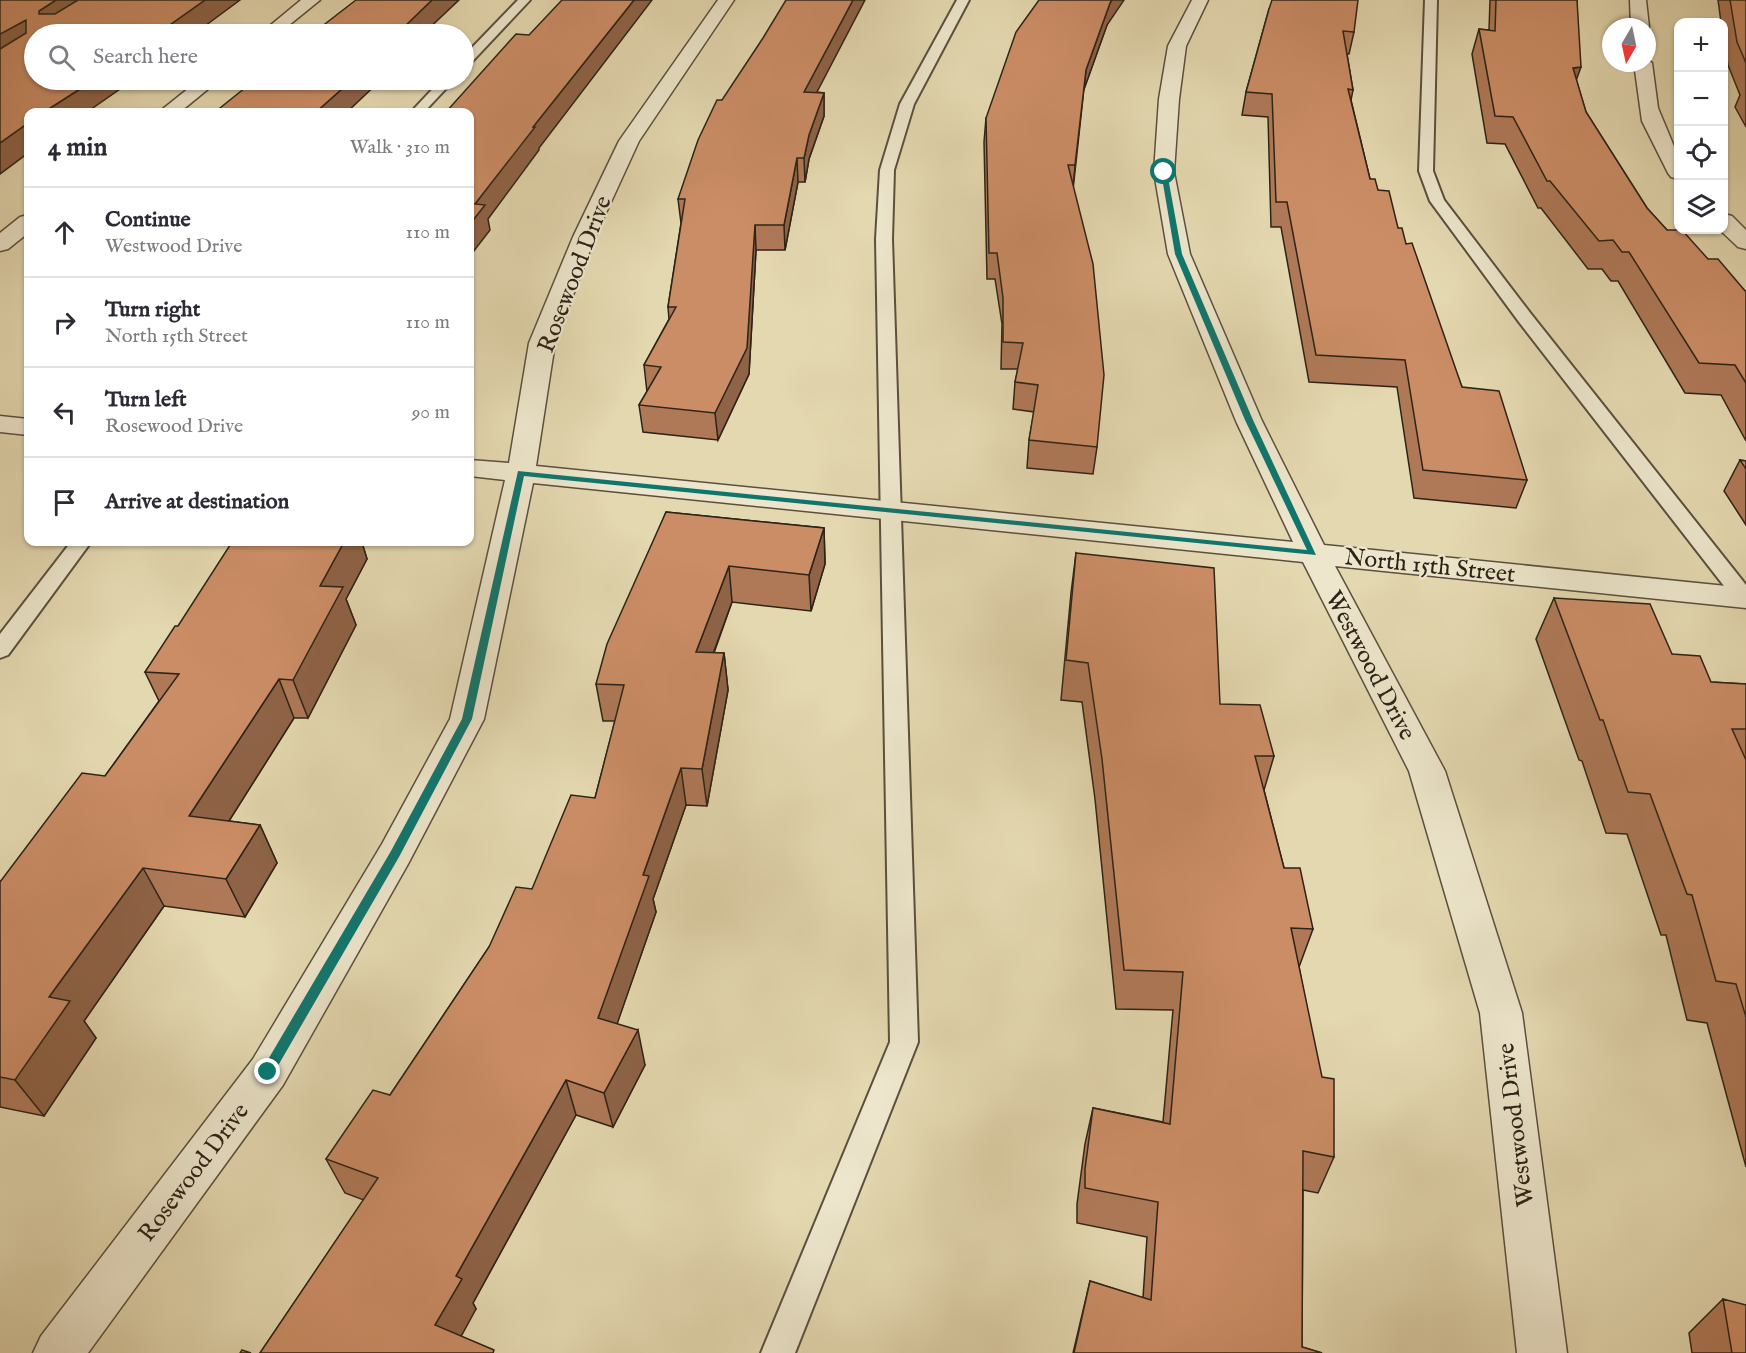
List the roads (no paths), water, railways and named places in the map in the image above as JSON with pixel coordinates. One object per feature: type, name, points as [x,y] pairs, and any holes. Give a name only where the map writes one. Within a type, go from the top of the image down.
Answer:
[{"type":"street","points":[[281,24],[312,0]]},
{"type":"street","name":"Rosewood Drive","points":[[58,1353],[268,1072],[395,854],[467,719],[521,473],[542,343],[584,237],[629,141],[726,0]]},
{"type":"street","name":"Westwood Drive","points":[[1200,0],[1177,46],[1169,99],[1164,172],[1179,254],[1249,420],[1313,553],[1426,771],[1501,1013],[1542,1353]]},
{"type":"street","points":[[1638,0],[1639,18]]},
{"type":"street","points":[[1644,72],[1645,97],[1661,145],[1674,166]]},
{"type":"street","points":[[173,108],[197,90]]},
{"type":"street","points":[[0,244],[24,225]]},
{"type":"street","points":[[1728,225],[1746,242]]},
{"type":"street","points":[[0,424],[24,427]]},
{"type":"street","name":"North 15th Street","points":[[474,468],[1746,598]]},
{"type":"lane","points":[[474,52],[524,0]]},
{"type":"lane","points":[[778,1353],[904,1042],[884,238],[887,170],[907,104],[963,0]]},
{"type":"lane","points":[[1431,0],[1426,171],[1437,201],[1524,318],[1746,598]]},
{"type":"lane","points":[[421,108],[438,90]]},
{"type":"lane","points":[[0,650],[78,546]]}]
